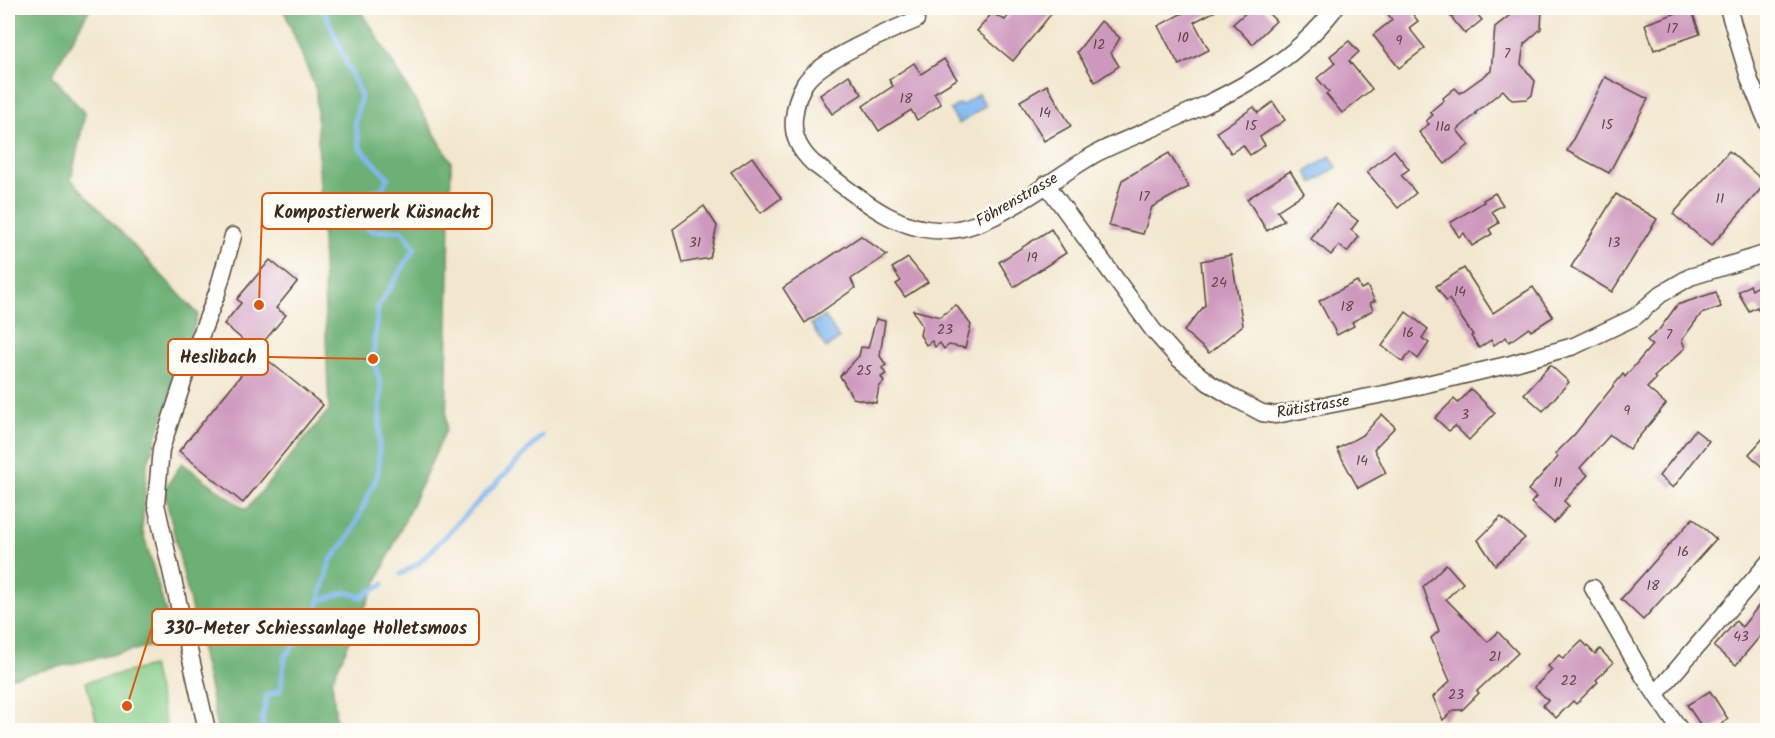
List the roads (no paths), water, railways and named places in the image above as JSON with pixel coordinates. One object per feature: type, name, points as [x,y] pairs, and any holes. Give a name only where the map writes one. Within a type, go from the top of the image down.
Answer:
[{"type":"street","name":"Föhrenstrasse","points":[[916,20],[857,46],[820,68],[805,83],[797,104],[794,132],[804,155],[884,214],[908,225],[931,230],[970,228],[992,218],[1098,152],[1190,112],[1257,79],[1309,39],[1335,8]]},
{"type":"street","points":[[1728,8],[1750,81],[1767,124]]},
{"type":"street","name":"Rütistrasse","points":[[1046,184],[1153,330],[1178,358],[1209,382],[1262,413],[1276,416],[1389,393],[1552,353],[1596,337],[1635,317],[1661,294],[1690,277],[1767,253]]},
{"type":"street","points":[[207,730],[156,504],[161,449],[184,378],[217,293],[233,236]]},
{"type":"street","points":[[1656,694],[1767,562]]},
{"type":"street","points":[[1593,588],[1680,730]]},
{"type":"water","points":[[978,94],[986,105],[959,124],[950,110],[959,104],[961,106]]},
{"type":"water","points":[[1330,156],[1337,167],[1313,183],[1306,172]]},
{"type":"water","points":[[825,316],[839,339],[826,348],[811,324]]},
{"type":"waterway","points":[[263,730],[262,719],[267,695],[280,691],[285,657],[315,617],[330,562],[351,534],[378,474],[381,386],[373,359],[378,307],[415,248],[402,230],[371,231],[356,220],[355,198],[382,189],[388,177],[360,148],[355,122],[361,96],[323,8]]},
{"type":"waterway","points":[[401,574],[419,563],[542,436]]},
{"type":"waterway","points":[[319,601],[346,592],[362,597],[383,584]]},
{"type":"place","name":"Kompostierwerk Küsnacht","points":[[259,305]]},
{"type":"place","name":"Heslibach","points":[[373,359]]},
{"type":"place","name":"330-Meter Schiessanlage Holletsmoos","points":[[127,706]]}]
